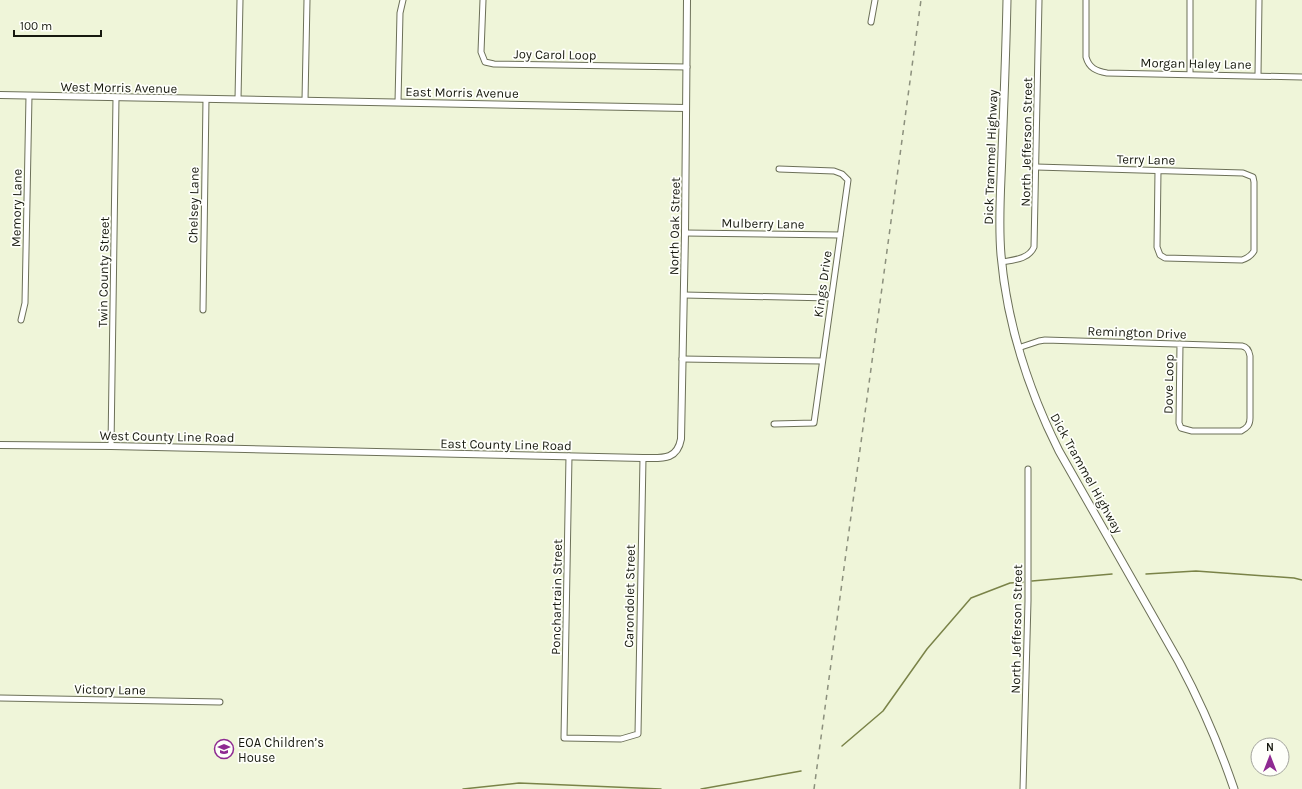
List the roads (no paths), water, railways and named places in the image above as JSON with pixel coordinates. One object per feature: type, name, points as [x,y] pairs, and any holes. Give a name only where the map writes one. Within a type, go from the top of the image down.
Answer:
[{"type":"main road","name":"Dick Trammel Highway","points":[[1007,0],[1000,211],[1002,262],[1008,302],[1018,348],[1045,423],[1059,451],[1183,669],[1207,719],[1234,789]]},
{"type":"street","points":[[238,99],[240,0]]},
{"type":"street","points":[[305,100],[307,0]]},
{"type":"street","points":[[398,102],[400,13],[403,0]]},
{"type":"street","name":"Joy Carol Loop","points":[[483,0],[481,52],[485,62],[494,64],[687,67]]},
{"type":"street","name":"North Oak Street","points":[[676,452],[680,446],[681,439],[687,0]]},
{"type":"street","points":[[872,22],[875,0]]},
{"type":"street","name":"North Jefferson Street","points":[[1002,262],[1021,258],[1031,253],[1034,248],[1039,0]]},
{"type":"street","name":"Morgan Haley Lane","points":[[1086,0],[1086,57],[1087,63],[1091,68],[1098,72],[1302,77]]},
{"type":"street","points":[[1190,0],[1190,74]]},
{"type":"street","points":[[1258,75],[1259,0]]},
{"type":"street","name":"West Morris Avenue","points":[[0,95],[238,99]]},
{"type":"street","name":"Memory Lane","points":[[20,320],[25,303],[29,96]]},
{"type":"street","name":"Twin County Street","points":[[111,446],[116,98]]},
{"type":"street","name":"Chelsey Lane","points":[[203,310],[206,99]]},
{"type":"street","name":"East Morris Avenue","points":[[238,99],[686,108]]},
{"type":"street","name":"Terry Lane","points":[[1036,168],[1243,173],[1253,177],[1254,250],[1251,255],[1242,260],[1165,258],[1160,255],[1157,248],[1158,171]]},
{"type":"street","name":"Kings Drive","points":[[774,424],[814,423],[848,180],[842,174],[834,170],[779,169]]},
{"type":"street","name":"Mulberry Lane","points":[[685,233],[840,235]]},
{"type":"street","points":[[684,295],[831,298]]},
{"type":"street","name":"Remington Drive","points":[[1018,348],[1045,340],[1242,346],[1248,349],[1250,356]]},
{"type":"street","name":"Dove Loop","points":[[1180,344],[1179,423],[1181,428],[1186,430],[1241,431],[1248,427],[1250,418],[1250,356]]},
{"type":"street","points":[[682,359],[822,360]]},
{"type":"street","name":"West County Line Road","points":[[0,445],[333,451]]},
{"type":"street","name":"East County Line Road","points":[[333,451],[643,458],[664,458],[671,456],[676,452]]},
{"type":"street","name":"Ponchartrain Street","points":[[569,456],[564,738],[621,739],[638,734]]},
{"type":"street","name":"Carondolet Street","points":[[638,734],[643,458]]},
{"type":"street","name":"North Jefferson Street","points":[[1023,789],[1028,601],[1028,469]]},
{"type":"street","name":"Victory Lane","points":[[0,698],[220,702]]},
{"type":"waterway","points":[[1146,574],[1196,571],[1294,578],[1302,580]]},
{"type":"waterway","points":[[1032,581],[1112,574]]},
{"type":"waterway","points":[[842,746],[883,711],[927,649],[971,598],[1010,583],[1023,582]]},
{"type":"waterway","points":[[701,789],[801,771]]},
{"type":"waterway","points":[[463,789],[519,783],[661,789]]},
{"type":"railway","points":[[814,789],[921,0]]},
{"type":"place","name":"EOA Children’s House","points":[[224,749]]}]
